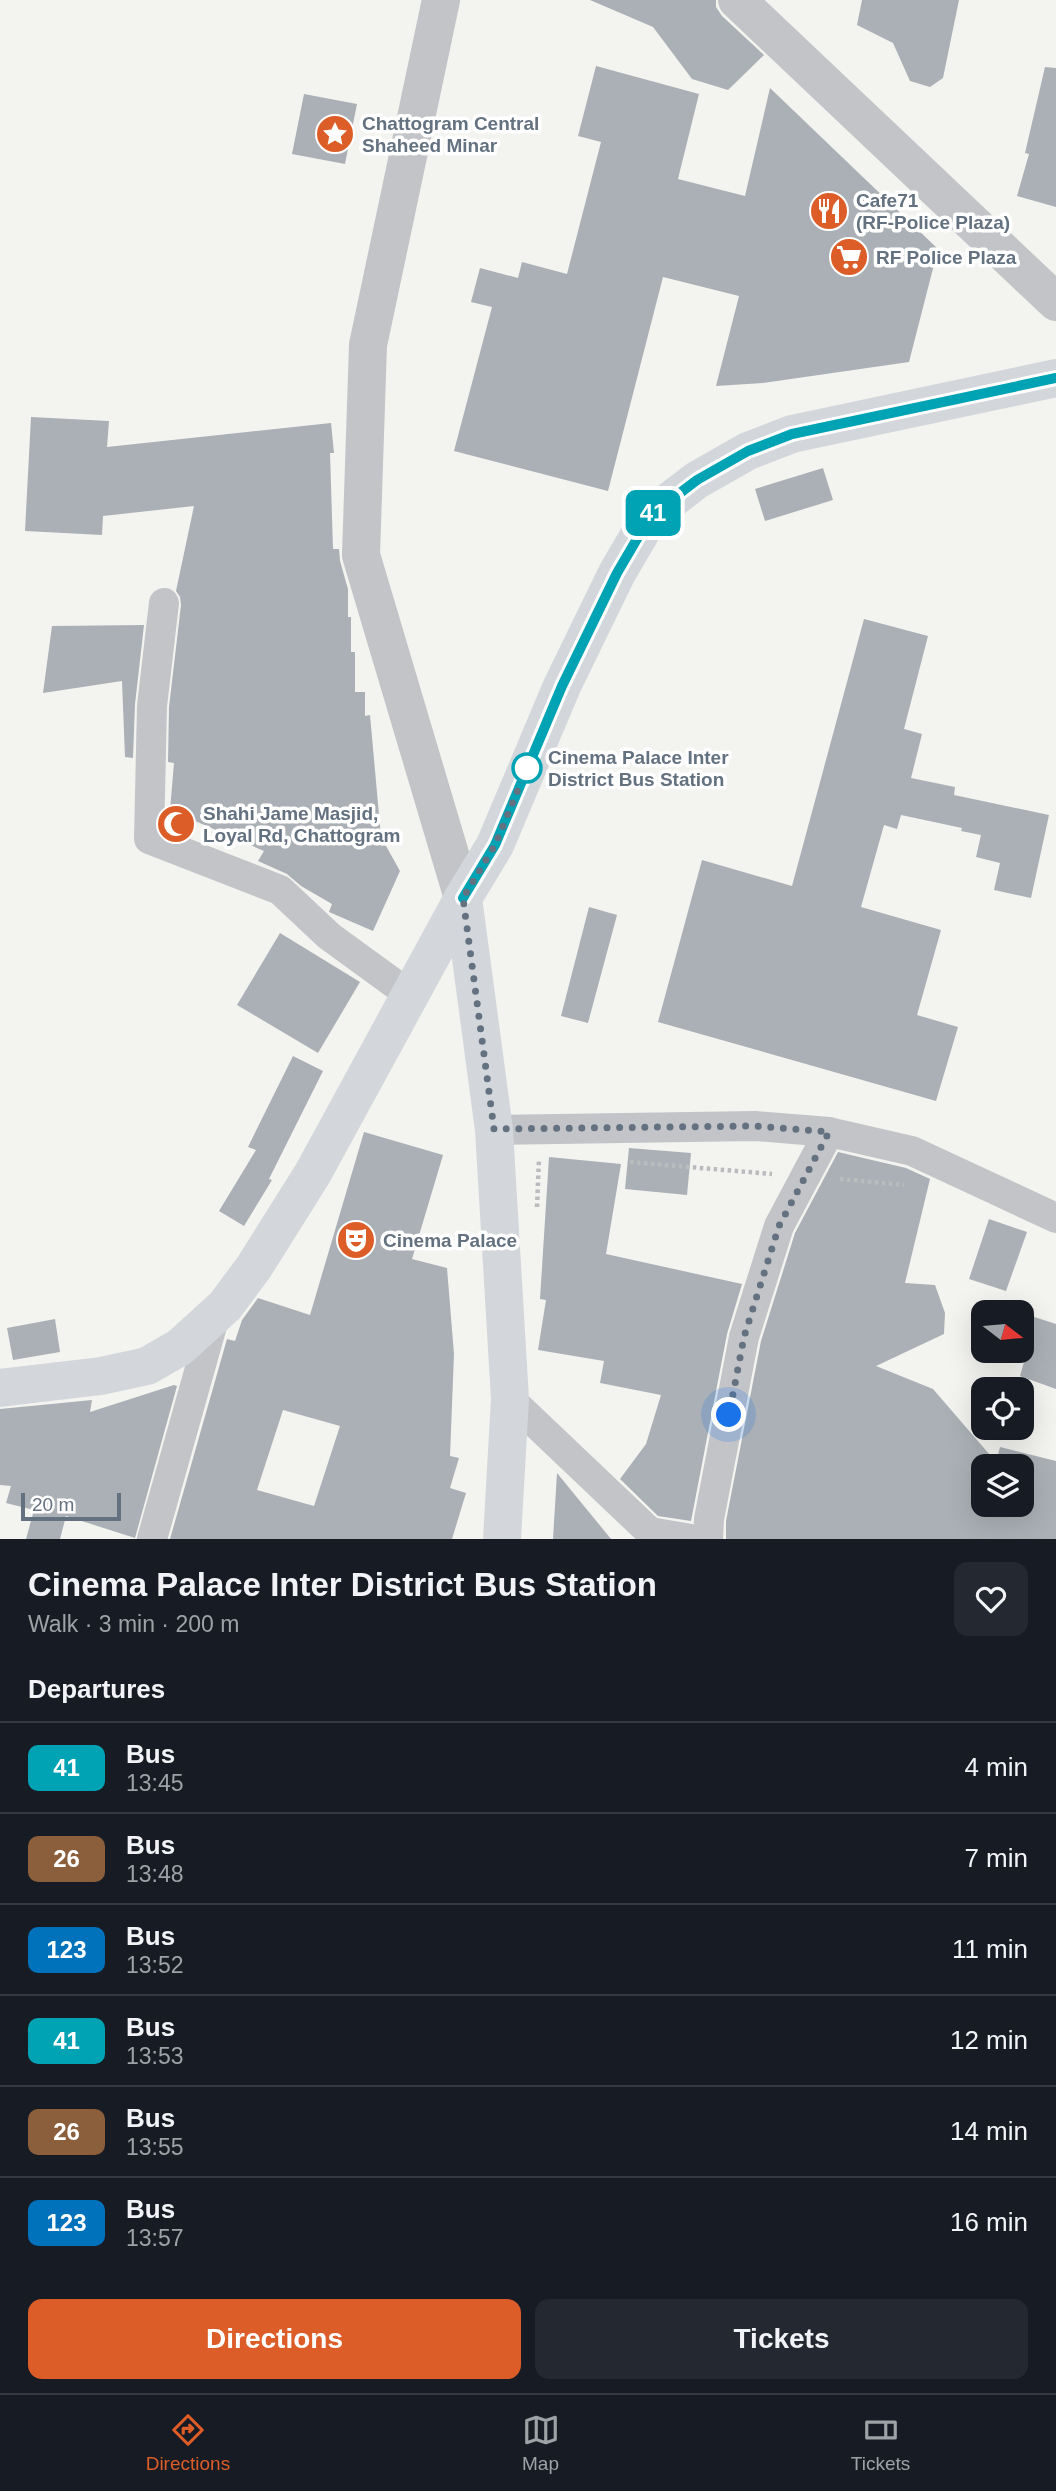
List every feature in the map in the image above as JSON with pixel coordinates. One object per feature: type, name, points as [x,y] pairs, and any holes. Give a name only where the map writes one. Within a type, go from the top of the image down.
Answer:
[{"type":"main road","points":[[0,1388],[101,1376],[147,1366],[180,1347],[225,1306],[254,1268],[313,1173],[463,898],[495,845],[562,686],[617,573],[651,515],[697,480],[748,451],[792,434],[1056,378]]},
{"type":"main road","points":[[463,898],[494,1129],[510,1399],[502,1539]]},
{"type":"street","points":[[441,0],[368,345],[361,555],[463,898]]},
{"type":"street","points":[[737,0],[1056,302]]},
{"type":"street","points":[[164,603],[152,706],[149,839],[280,890],[329,936],[410,995]]},
{"type":"street","points":[[494,1129],[755,1126],[829,1132],[912,1151],[1056,1219]]},
{"type":"street","points":[[708,1539],[709,1519],[744,1337],[779,1226],[829,1132]]},
{"type":"street","points":[[152,1539],[215,1315]]},
{"type":"street","points":[[510,1399],[650,1532],[691,1539]]},
{"type":"path","points":[[537,1210],[539,1155]]},
{"type":"path","points":[[623,1161],[776,1174]]},
{"type":"path","points":[[832,1179],[901,1184],[914,1189]]},
{"type":"building","points":[[590,0],[716,0],[716,7],[722,16],[764,55],[728,90],[692,79],[653,27]]},
{"type":"building","points":[[862,0],[959,0],[943,78],[930,87],[910,81],[893,43],[857,25]]},
{"type":"building","points":[[596,66],[699,94],[678,179],[745,196],[770,88],[938,249],[909,362],[763,383],[716,386],[739,296],[663,277],[608,491],[454,451],[492,307],[471,302],[480,268],[518,278],[522,262],[567,274],[601,142],[578,136]]},
{"type":"building","points":[[1045,67],[1056,68],[1056,207],[1017,196],[1029,154],[1025,153]]},
{"type":"building","points":[[304,94],[357,104],[345,164],[292,154]]},
{"type":"building","points":[[31,417],[109,421],[107,447],[331,423],[334,453],[330,453],[333,549],[339,549],[348,589],[351,652],[355,652],[355,692],[365,692],[365,716],[370,715],[381,837],[400,871],[373,931],[329,912],[332,904],[301,886],[287,874],[258,861],[264,851],[170,810],[174,763],[168,762],[169,707],[181,605],[176,591],[194,506],[103,516],[102,535],[25,531]]},
{"type":"building","points":[[823,468],[833,500],[765,521],[755,489]]},
{"type":"building","points":[[864,619],[928,636],[904,729],[922,734],[911,778],[955,787],[954,795],[1049,815],[1031,898],[994,890],[1000,863],[976,857],[981,835],[961,831],[962,828],[901,815],[897,829],[884,825],[861,907],[941,930],[917,1015],[958,1027],[936,1101],[658,1022],[702,860],[792,886]]},
{"type":"building","points":[[144,625],[135,704],[133,758],[125,757],[122,681],[43,693],[52,626]]},
{"type":"building","points":[[589,907],[617,915],[588,1023],[561,1016]]},
{"type":"building","points":[[280,933],[360,982],[318,1053],[237,1005]]},
{"type":"building","points":[[293,1056],[323,1071],[269,1179],[272,1180],[244,1226],[219,1211],[256,1150],[248,1147]]},
{"type":"building","points":[[364,1132],[443,1155],[412,1259],[447,1268],[454,1354],[450,1456],[459,1458],[450,1488],[466,1493],[452,1539],[170,1539],[227,1339],[235,1341],[242,1320],[258,1298],[310,1315]],"holes":[[[283,1410],[340,1426],[314,1506],[257,1490]]]},
{"type":"building","points":[[629,1148],[691,1153],[687,1195],[625,1189]]},
{"type":"building","points":[[838,1152],[906,1168],[930,1179],[905,1283],[935,1285],[945,1313],[944,1334],[876,1366],[933,1389],[971,1433],[971,1440],[977,1440],[989,1454],[971,1454],[971,1517],[1034,1517],[1034,1456],[1056,1461],[1056,1539],[726,1539],[726,1521],[761,1341],[795,1233]]},
{"type":"building","points":[[549,1157],[621,1164],[606,1254],[742,1284],[727,1334],[691,1521],[658,1516],[620,1479],[646,1444],[661,1395],[600,1383],[604,1361],[538,1350],[546,1300],[540,1299]]},
{"type":"building","points":[[989,1219],[1027,1232],[1006,1291],[969,1279]]},
{"type":"building","points":[[1034,1317],[1056,1324],[1056,1389],[1034,1381],[1034,1377],[1020,1376],[1024,1363],[1034,1363]]},
{"type":"building","points":[[55,1319],[60,1352],[13,1360],[7,1328]]},
{"type":"building","points":[[177,1386],[135,1538],[66,1516],[60,1539],[26,1539],[34,1510],[6,1503],[11,1486],[0,1485],[0,1409],[92,1400],[90,1412]]},
{"type":"building","points":[[1000,1447],[1028,1454],[998,1454]]},
{"type":"building","points":[[557,1473],[611,1539],[553,1539]]},
{"type":"bus line","name":"41","points":[[463,898],[495,845],[562,686],[617,573],[651,515],[697,480],[748,451],[792,434],[1056,378]]},
{"type":"place","name":"Chattogram Central Shaheed Minar","points":[[335,134]]},
{"type":"place","name":"Cafe71 (RF-Police Plaza)","points":[[829,211]]},
{"type":"place","name":"RF Police Plaza","points":[[849,257]]},
{"type":"place","name":"Cinema Palace Inter District Bus Station","points":[[527,768]]},
{"type":"place","name":"Shahi Jame Masjid, Loyal Rd, Chattogram","points":[[176,824]]},
{"type":"place","name":"Cinema Palace","points":[[356,1240]]},
{"type":"route","points":[[527,768],[495,845],[463,898],[494,1129],[755,1126],[829,1132],[779,1226],[744,1337],[729,1415]]}]
